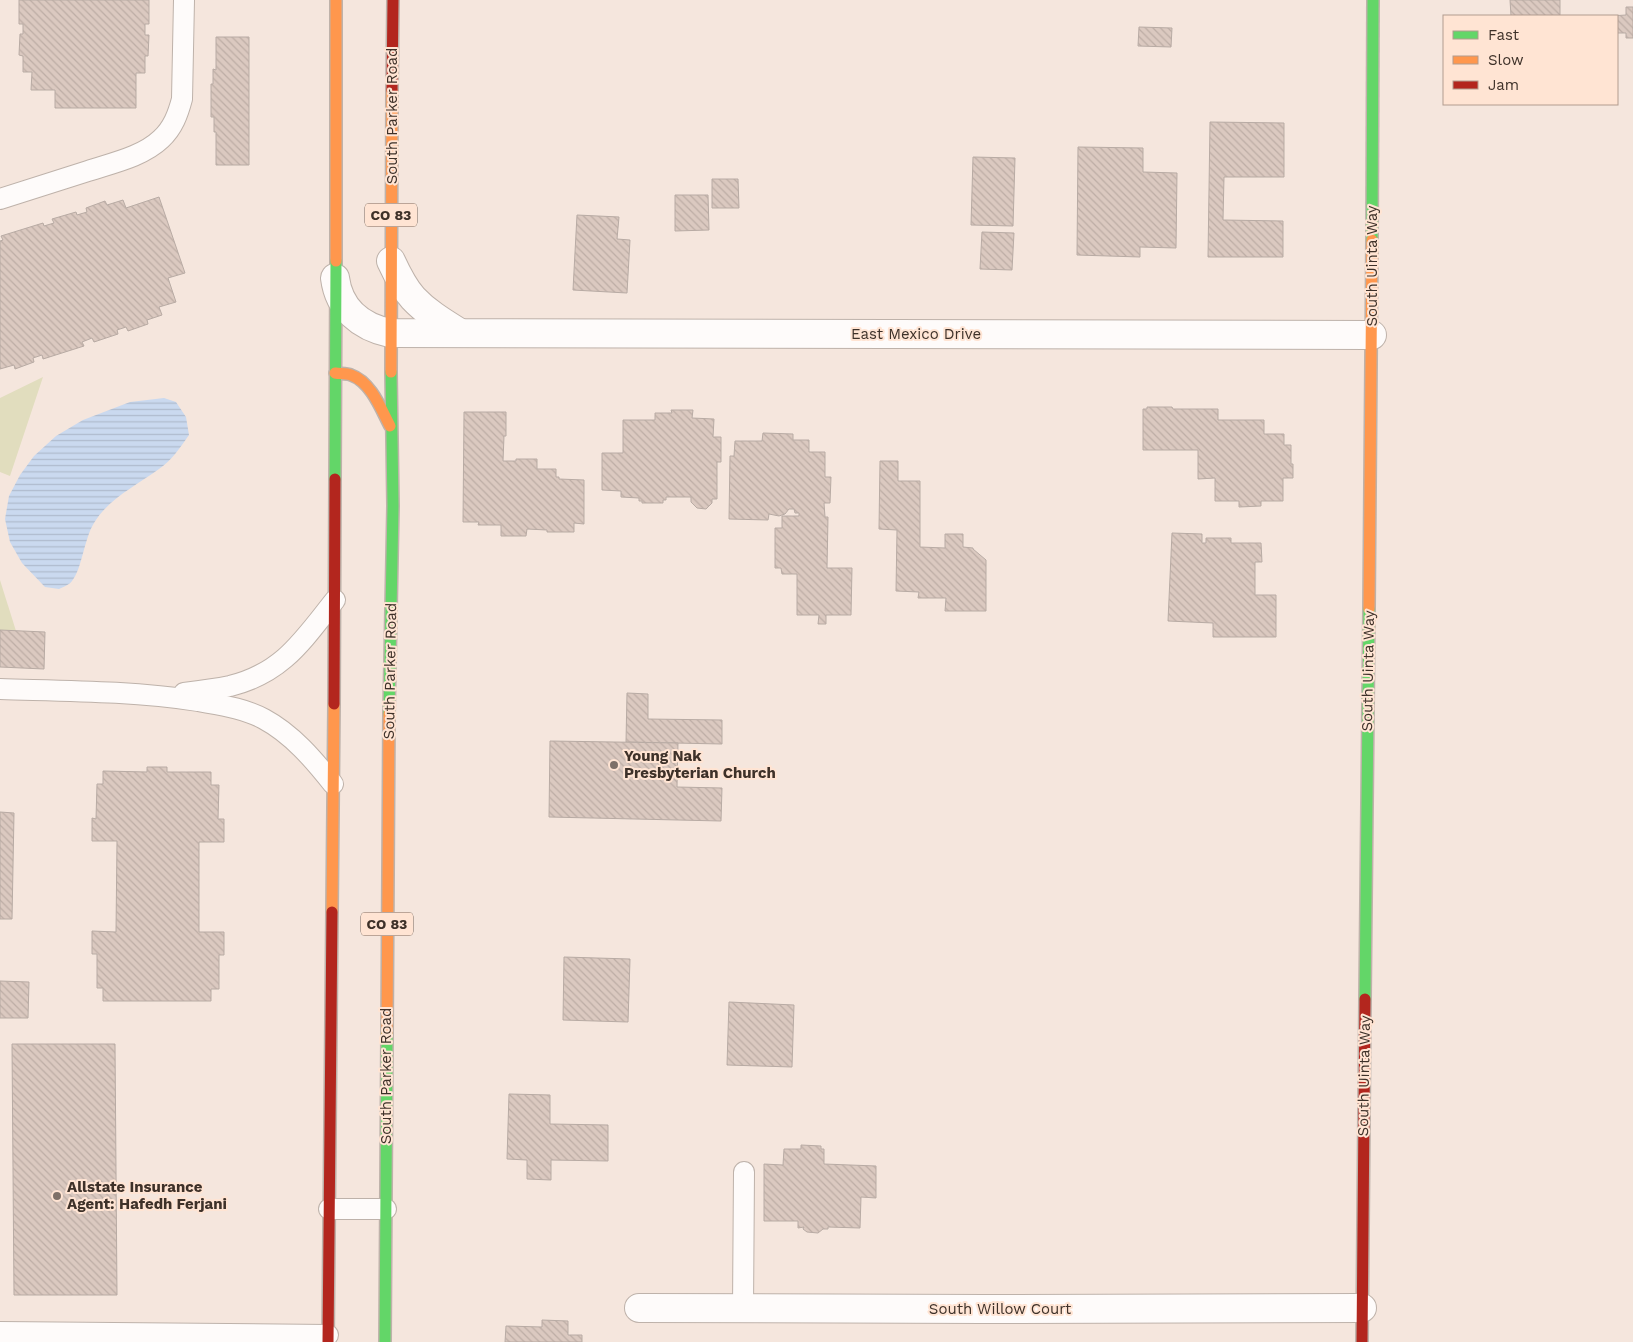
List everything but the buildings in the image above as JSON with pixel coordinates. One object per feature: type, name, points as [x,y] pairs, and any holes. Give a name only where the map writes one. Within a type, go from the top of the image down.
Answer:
[{"type":"main road","points":[[328,1338],[335,600],[336,0]]},
{"type":"main road","name":"South Parker Road","points":[[385,1342],[388,708],[393,506],[390,333],[392,0]]},
{"type":"main road","name":"South Uinta Way","points":[[1362,1342],[1372,335],[1373,0]]},
{"type":"main road","points":[[335,373],[352,376],[362,382],[372,394],[392,430]]},
{"type":"street","points":[[391,261],[412,297],[460,333]]},
{"type":"street","name":"East Mexico Drive","points":[[335,276],[336,287],[351,313],[364,324],[390,333],[1372,335]]},
{"type":"street","name":"South Willow Court","points":[[638,1308],[1362,1308]]},
{"type":"lane","points":[[0,199],[128,158],[150,148],[162,138],[177,117],[182,99],[184,0]]},
{"type":"lane","points":[[165,696],[232,685],[271,670],[303,641],[335,600]]},
{"type":"lane","points":[[0,689],[165,696],[245,710],[264,719],[280,730],[315,762],[333,784]]},
{"type":"lane","points":[[743,1308],[744,1172]]},
{"type":"lane","points":[[329,1209],[386,1209]]},
{"type":"lane","points":[[0,1332],[328,1338]]},
{"type":"shaded area","points":[[43,377],[10,476],[0,472],[0,398]]},
{"type":"shaded area","points":[[0,580],[16,631],[0,630]]},
{"type":"water","points":[[164,398],[176,402],[186,417],[189,435],[168,462],[115,499],[100,514],[88,537],[78,569],[71,582],[59,589],[45,587],[22,563],[10,542],[5,519],[9,496],[20,475],[34,456],[56,436],[83,420],[130,402]]},
{"type":"traffic: fast","points":[[1372,240],[1373,0]]},
{"type":"traffic: fast","points":[[335,479],[336,261]]},
{"type":"traffic: fast","points":[[389,714],[393,506],[391,372]]},
{"type":"traffic: fast","points":[[1365,999],[1369,609]]},
{"type":"traffic: fast","points":[[385,1342],[387,1034]]},
{"type":"traffic: slow","points":[[336,0],[336,261]]},
{"type":"traffic: slow","points":[[391,372],[392,90]]},
{"type":"traffic: slow","points":[[1369,609],[1372,240]]},
{"type":"traffic: slow","points":[[335,373],[351,375],[364,384],[375,397],[390,426]]},
{"type":"traffic: slow","points":[[332,912],[334,704]]},
{"type":"traffic: slow","points":[[387,1034],[389,714]]},
{"type":"traffic: jam","points":[[392,90],[393,0]]},
{"type":"traffic: jam","points":[[334,704],[335,479]]},
{"type":"traffic: jam","points":[[328,1342],[332,912]]},
{"type":"traffic: jam","points":[[1362,1342],[1365,999]]},
{"type":"place","name":"Young Nak Presbyterian Church","points":[[614,765]]},
{"type":"place","name":"Allstate Insurance Agent: Hafedh Ferjani","points":[[57,1196]]}]
